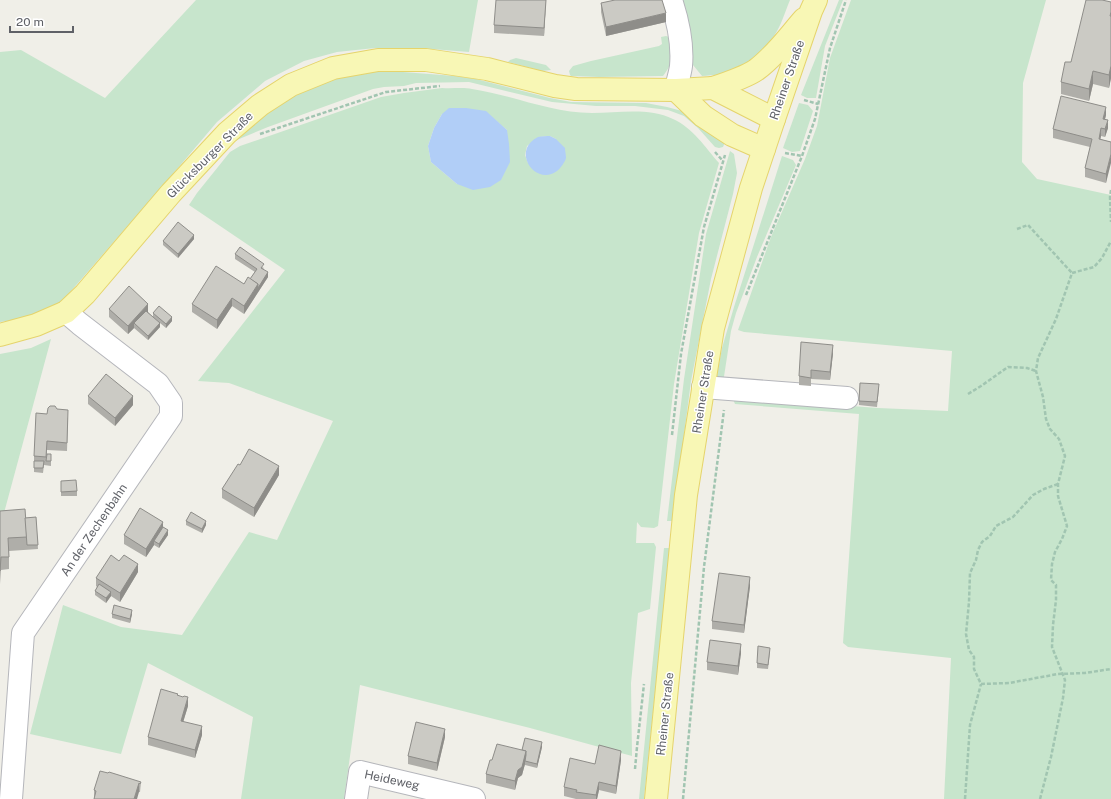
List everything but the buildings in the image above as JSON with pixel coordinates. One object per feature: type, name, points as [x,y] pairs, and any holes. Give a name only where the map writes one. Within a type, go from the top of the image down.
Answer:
[{"type":"main road","points":[[713,88],[728,84],[755,70],[772,56],[813,5]]},
{"type":"main road","name":"Rheiner Straße","points":[[656,799],[686,495],[713,328],[751,188],[813,5]]},
{"type":"main road","name":"Glücksburger Straße","points":[[0,335],[36,325],[66,312],[86,294],[171,193],[227,133],[260,105],[291,85],[333,68],[378,60],[426,60],[487,69],[576,89],[676,90],[713,88],[774,119]]},
{"type":"main road","points":[[676,90],[703,116],[732,135],[764,149]]},
{"type":"street","points":[[671,0],[682,45],[681,66],[676,90]]},
{"type":"street","name":"An der Zechenbahn","points":[[11,799],[24,633],[171,416],[171,403],[158,384],[66,312]]},
{"type":"street","points":[[704,387],[847,398]]},
{"type":"street","name":"Heideweg","points":[[356,799],[360,772],[474,799]]},
{"type":"path","points":[[746,296],[802,156],[814,119],[830,48],[846,0]]},
{"type":"path","points":[[254,136],[386,92]]},
{"type":"path","points":[[1111,190],[1111,222]]},
{"type":"path","points":[[1017,229],[1028,225],[1072,273]]},
{"type":"path","points":[[1072,273],[1094,267],[1102,258],[1111,241]]},
{"type":"path","points":[[1040,799],[1064,698],[1065,680],[1052,647],[1056,585],[1051,580],[1052,564],[1055,552],[1067,526],[1058,496],[1058,484],[1065,456],[1059,439],[1050,428],[1046,419],[1043,397],[1036,370],[1038,358],[1056,319],[1072,273]]},
{"type":"path","points":[[968,394],[1008,366],[1036,370]]},
{"type":"path","points":[[682,799],[704,567],[726,389]]},
{"type":"path","points":[[965,799],[970,725],[980,684],[974,669],[974,658],[969,650],[966,634],[970,573],[982,542],[990,536],[996,526],[1013,517],[1033,495],[1058,484]]},
{"type":"path","points":[[980,684],[1009,683],[1058,674],[1085,673],[1111,669]]},
{"type":"green space","points":[[196,0],[478,0],[469,52],[419,48],[375,48],[337,52],[304,61],[265,81],[217,122],[58,306],[15,320],[0,322],[0,52],[21,50],[105,98]]},
{"type":"green space","points":[[677,0],[790,0],[774,36],[751,61],[735,71],[719,75],[702,76],[693,65],[688,54]]},
{"type":"green space","points":[[839,0],[843,0],[825,46],[816,98],[807,98],[801,95]]},
{"type":"green space","points":[[851,0],[1046,0],[1023,83],[1022,162],[1037,179],[1111,195],[1111,799],[944,799],[951,658],[848,647],[843,643],[859,414],[735,404],[732,397],[878,408],[948,411],[952,351],[744,332],[738,330],[771,237],[805,159],[817,126],[830,58]]},
{"type":"green space","points":[[666,36],[672,38],[672,53],[671,62],[663,76],[599,77],[570,75],[569,71],[573,66],[659,46],[662,44],[661,37]]},
{"type":"green space","points":[[516,58],[546,65],[551,70],[542,71],[508,62]]},
{"type":"green space","points":[[390,71],[476,79],[571,102],[646,103],[667,107],[682,111],[707,127],[725,142],[723,147],[715,147],[698,128],[684,116],[668,110],[635,106],[596,106],[552,102],[469,82],[416,83],[404,86],[373,89],[268,127],[232,142],[235,136],[307,83],[360,73]]},
{"type":"green space","points":[[442,88],[469,88],[561,110],[592,113],[644,112],[664,115],[687,127],[719,163],[699,233],[674,384],[658,526],[654,528],[641,527],[637,522],[636,543],[654,543],[656,547],[650,609],[638,613],[631,683],[632,756],[530,728],[360,685],[344,799],[241,799],[253,717],[148,663],[121,754],[30,734],[63,605],[121,627],[182,635],[249,532],[277,540],[333,421],[229,383],[198,381],[285,270],[189,205],[230,152],[240,146],[381,97]],"holes":[[[485,111],[507,130],[457,184],[431,162],[428,146],[434,128],[442,114]],[[550,136],[556,139],[528,163],[525,155],[527,146],[539,137]]]},
{"type":"green space","points":[[799,103],[808,105],[813,111],[800,151],[792,152],[783,148]]},
{"type":"green space","points":[[730,151],[734,154],[737,173],[711,279],[691,381],[673,521],[667,521],[684,379],[706,234]]},
{"type":"green space","points":[[782,156],[793,160],[796,165],[757,257],[736,313],[731,331],[723,383],[716,380],[722,348]]},
{"type":"green space","points":[[51,339],[4,513],[0,512],[0,354],[31,348]]},
{"type":"green space","points":[[664,548],[670,548],[644,799],[639,799]]},
{"type":"water","points":[[449,108],[466,108],[486,111],[507,130],[510,162],[501,180],[490,187],[473,190],[457,184],[431,162],[428,146],[434,128],[442,114]]},
{"type":"water","points":[[550,136],[556,139],[565,148],[566,158],[560,169],[557,171],[549,175],[541,174],[534,171],[529,165],[526,158],[526,150],[530,143],[538,137]]}]
